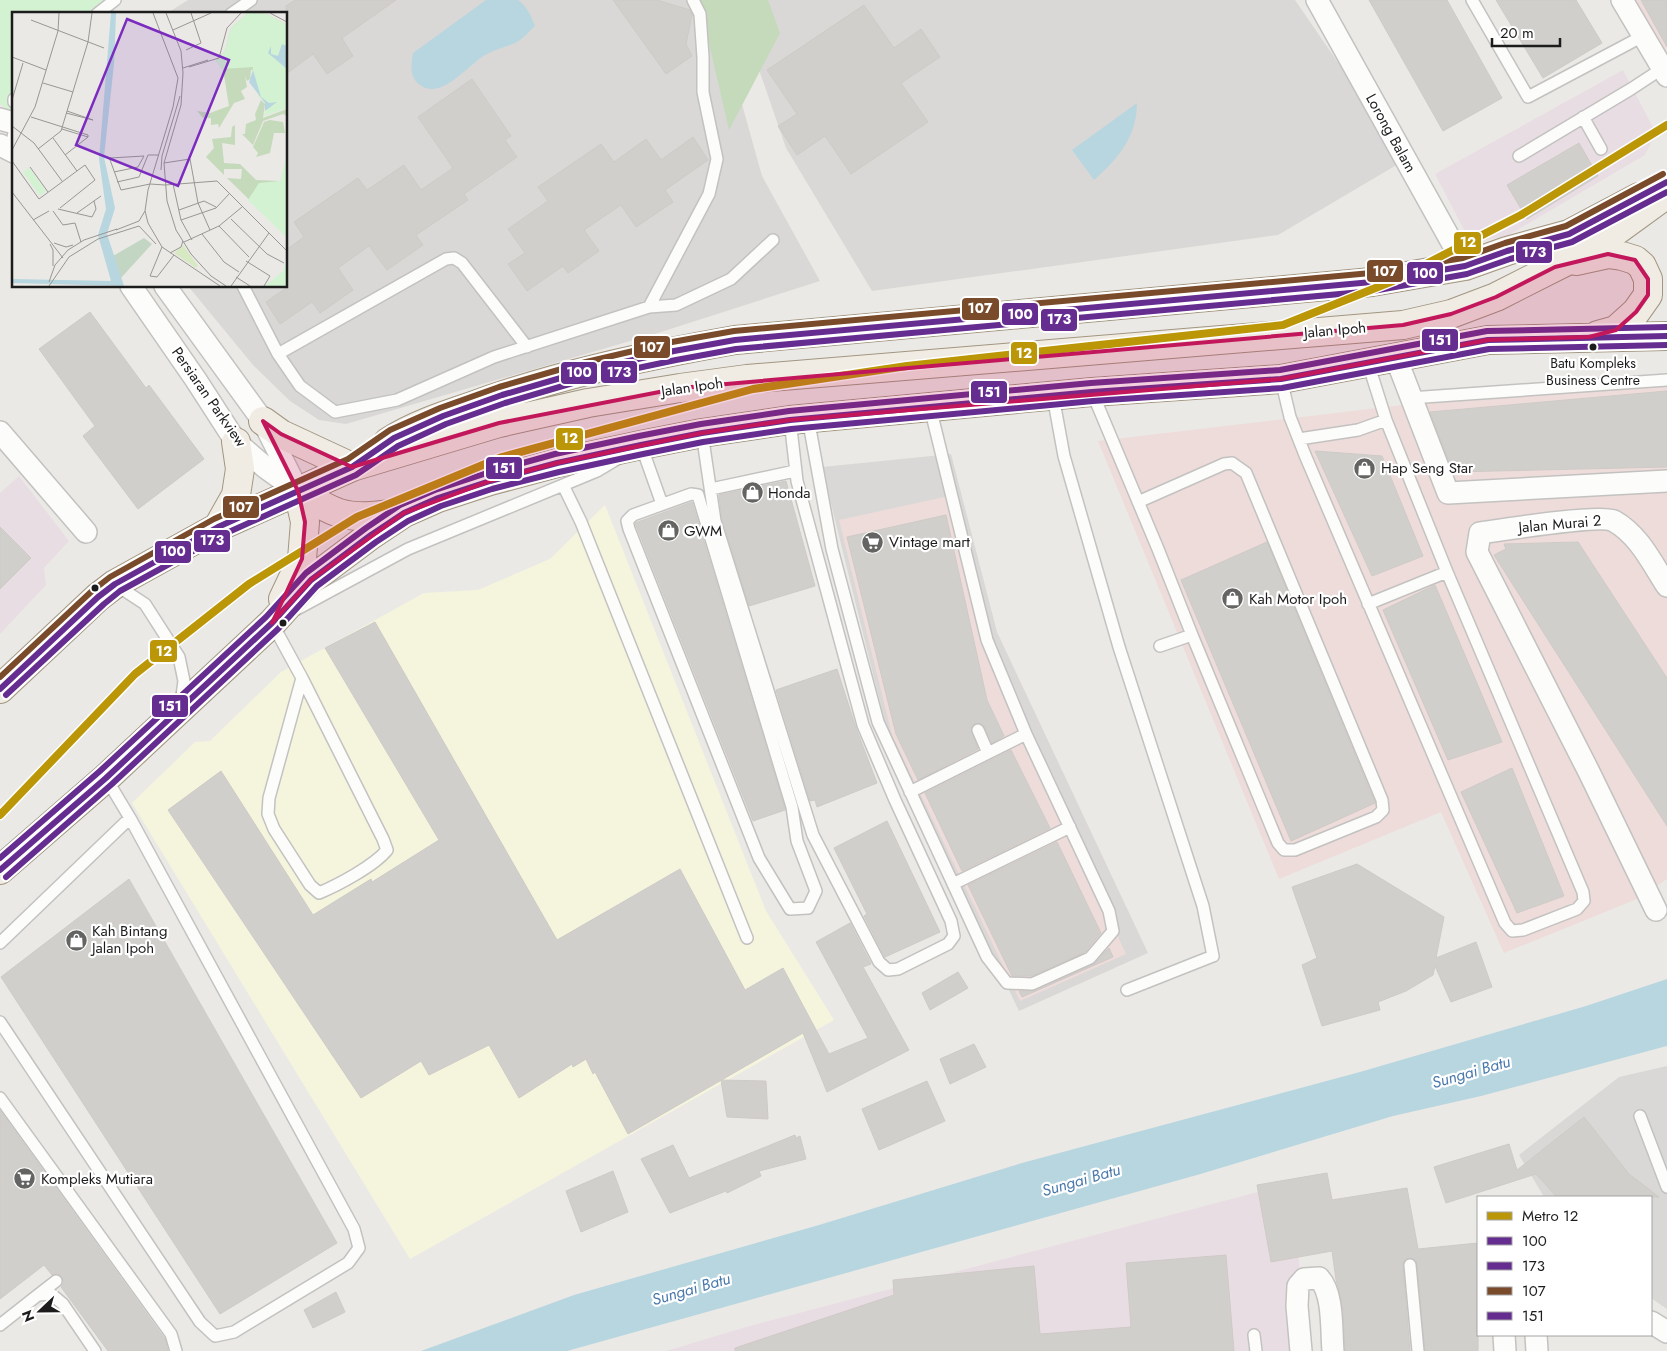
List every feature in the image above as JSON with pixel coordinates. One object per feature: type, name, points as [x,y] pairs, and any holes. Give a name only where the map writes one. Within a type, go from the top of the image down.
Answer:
[{"type":"main road","points":[[263,421],[282,434],[352,467],[394,438],[443,416],[502,394],[588,370],[735,340],[1372,282],[1465,266],[1507,251],[1569,234],[1667,182]]},
{"type":"main road","name":"Jalan Ipoh","points":[[0,689],[114,584],[218,527],[352,467],[499,423],[588,403],[747,379],[1403,325],[1452,314],[1496,297],[1555,267],[1616,231],[1667,194]]},
{"type":"main road","points":[[1555,267],[1608,254],[1635,260],[1642,266],[1648,279],[1648,295],[1636,312],[1616,330],[1589,337]]},
{"type":"main road","points":[[0,869],[106,778],[272,623],[311,580],[404,513],[438,498],[490,481],[557,463],[641,445],[702,433],[799,419],[1092,392],[1281,379],[1488,340],[1667,336]]},
{"type":"main road","points":[[218,527],[236,495],[240,469],[236,442]]},
{"type":"main road","points":[[298,491],[340,514],[365,516],[404,513]]},
{"type":"main road","points":[[272,623],[302,559],[305,522],[298,491]]},
{"type":"street","name":"Lorong Balam","points":[[1316,0],[1408,161],[1465,266]]},
{"type":"street","points":[[1622,0],[1666,70]]},
{"type":"street","name":"Persiaran Parkview","points":[[132,288],[236,442],[266,468],[298,491]]},
{"type":"street","name":"Persiaran Parkview","points":[[166,288],[263,421],[298,491]]},
{"type":"street","points":[[1396,358],[1448,492],[1667,481]]},
{"type":"street","points":[[0,432],[86,532]]},
{"type":"street","name":"Jalan Murai 2","points":[[1656,910],[1589,772],[1477,552],[1480,533],[1588,519],[1612,520],[1637,540],[1667,586]]},
{"type":"street","points":[[1301,1351],[1297,1306],[1298,1286],[1304,1279],[1319,1278],[1326,1285],[1333,1351]]},
{"type":"street","points":[[1652,1323],[1667,1332]]},
{"type":"street","points":[[1504,1336],[1505,1351]]},
{"type":"street","points":[[1536,1336],[1537,1351]]},
{"type":"lane","points":[[100,12],[115,0]]},
{"type":"lane","points":[[234,12],[251,0]]},
{"type":"lane","points":[[650,307],[709,194],[718,159],[703,92],[700,14],[693,0]]},
{"type":"lane","points":[[1472,0],[1528,97],[1643,36]]},
{"type":"lane","points":[[1519,156],[1666,70]]},
{"type":"lane","points":[[1583,117],[1602,149]]},
{"type":"lane","points":[[244,288],[278,354],[300,386],[335,412],[397,400],[494,357],[650,307],[676,305],[731,279],[773,240]]},
{"type":"lane","points":[[278,354],[446,259],[454,258],[462,263],[527,347]]},
{"type":"lane","points":[[1281,379],[1290,417],[1299,439],[1505,923],[1512,931],[1523,930],[1577,908],[1584,900],[1583,892],[1447,572],[1386,420],[1368,363]]},
{"type":"lane","points":[[1410,398],[1667,380]]},
{"type":"lane","points":[[1092,392],[1278,843],[1284,850],[1295,850],[1376,816],[1383,810],[1382,800],[1246,473],[1232,463],[1224,464],[1138,502]]},
{"type":"lane","points":[[1053,396],[1064,456],[1119,647],[1203,906],[1213,956],[1127,990]]},
{"type":"lane","points":[[799,419],[815,458],[832,549],[878,722],[987,957],[1008,983],[1032,984],[1090,958],[1113,931],[1110,911],[1026,734],[987,640],[930,407]]},
{"type":"lane","points":[[702,433],[715,521],[813,835],[879,962],[888,970],[898,969],[948,944],[954,936],[951,921],[895,800],[863,724],[795,471],[799,419]]},
{"type":"lane","points":[[1299,439],[1358,430],[1386,420]]},
{"type":"lane","points":[[302,678],[269,798],[268,814],[274,829],[310,886],[318,893],[380,858],[387,850],[302,678],[272,623],[408,550],[597,471],[641,445],[662,504]]},
{"type":"lane","points":[[711,489],[795,471]]},
{"type":"lane","points":[[563,485],[588,541],[747,938]]},
{"type":"lane","points":[[691,494],[698,495],[792,808],[797,841],[816,891],[808,908],[790,909],[759,858],[629,529],[628,521],[633,515],[662,504],[691,494]]},
{"type":"lane","points":[[1368,604],[1447,572]]},
{"type":"lane","points":[[114,584],[145,604],[179,657],[184,681],[180,708]]},
{"type":"lane","points":[[1160,646],[1192,634]]},
{"type":"lane","points":[[978,730],[988,753]]},
{"type":"lane","points":[[910,792],[1026,734]]},
{"type":"lane","points":[[0,1022],[200,1322],[215,1336],[234,1332],[340,1268],[348,1263],[359,1248],[354,1228],[130,818],[106,778]]},
{"type":"lane","points":[[0,943],[130,818]]},
{"type":"lane","points":[[953,884],[1070,827]]},
{"type":"lane","points":[[0,1098],[102,1245],[171,1334],[176,1351]]},
{"type":"lane","points":[[1640,1116],[1667,1187]]},
{"type":"lane","points":[[1410,1265],[1418,1351]]},
{"type":"lane","points":[[0,1325],[56,1281]]},
{"type":"lane","points":[[38,1295],[51,1294],[63,1304],[95,1351]]},
{"type":"lane","points":[[1254,1335],[1256,1351]]},
{"type":"highlighted area","points":[[1608,254],[1635,260],[1648,279],[1648,295],[1636,312],[1616,330],[1589,337],[1488,340],[1281,379],[790,420],[702,433],[557,463],[490,481],[404,513],[311,580],[272,623],[302,559],[305,522],[298,491],[263,421],[281,434],[352,467],[499,423],[680,388],[1403,325],[1451,314],[1496,297],[1555,267]]},
{"type":"shaded area","points":[[188,0],[713,0],[762,176],[820,281],[661,332],[346,424],[319,420],[290,401],[253,365],[190,288],[288,288],[288,12],[169,12]]},
{"type":"shaded area","points":[[699,0],[768,0],[780,33],[729,130]]},
{"type":"shaded area","points":[[735,0],[1295,0],[1405,160],[1278,235],[872,291],[786,148]]},
{"type":"shaded area","points":[[1634,0],[1667,0],[1666,55]]},
{"type":"shaded area","points":[[1623,70],[1656,133],[1645,155],[1507,236],[1471,243],[1435,174]]},
{"type":"shaded area","points":[[1667,385],[1667,879],[1637,899],[1504,953],[1441,812],[1279,879],[1098,441],[1445,400]]},
{"type":"shaded area","points":[[951,454],[997,632],[1148,953],[1019,1011],[888,735],[822,467]]},
{"type":"shaded area","points":[[19,476],[69,541],[44,568],[46,585],[0,634],[0,493]]},
{"type":"shaded area","points":[[949,496],[983,638],[1057,807],[1126,954],[1020,1001],[892,735],[839,520]]},
{"type":"shaded area","points":[[605,505],[766,911],[834,1020],[410,1259],[132,803],[195,742],[210,741],[281,672],[424,593],[478,590],[550,559]]},
{"type":"shaded area","points":[[1667,1066],[1667,1309],[1652,1299],[1652,1196],[1543,1196],[1519,1155],[1619,1077]]},
{"type":"shaded area","points":[[1292,1183],[1307,1351],[666,1351],[746,1327]]},
{"type":"green space","points":[[0,0],[109,0],[115,12],[12,12],[12,111],[0,104]]},
{"type":"water","points":[[486,0],[518,0],[526,8],[535,26],[520,40],[485,55],[445,85],[428,89],[416,82],[412,75],[411,66],[413,53]]},
{"type":"water","points":[[1137,103],[1134,127],[1124,147],[1118,156],[1094,180],[1072,150]]},
{"type":"water","name":"Sungai Batu","points":[[1667,979],[1667,1046],[1481,1096],[1393,1116],[1197,1175],[567,1351],[421,1351],[574,1295],[819,1225],[1022,1163],[1360,1072],[1586,1006]]},
{"type":"building","points":[[295,0],[396,0],[342,38],[353,56],[327,74],[313,54],[288,73],[288,12],[286,12],[286,6]]},
{"type":"building","points":[[613,0],[657,0],[690,10],[692,15],[686,44],[692,56],[666,74]]},
{"type":"building","points":[[1369,0],[1447,0],[1502,98],[1443,131]]},
{"type":"building","points":[[1496,0],[1576,0],[1602,43],[1543,78]]},
{"type":"building","points":[[1641,0],[1667,0],[1667,47]]},
{"type":"building","points":[[864,5],[894,48],[921,29],[940,57],[901,83],[928,122],[851,174],[825,136],[797,155],[778,126],[797,114],[767,70]]},
{"type":"building","points":[[472,79],[511,136],[505,140],[517,157],[464,194],[468,200],[416,235],[423,245],[387,270],[369,246],[338,268],[353,290],[320,313],[312,302],[280,324],[266,302],[288,288],[288,249],[304,237],[294,222],[358,178],[367,190],[404,165],[421,190],[453,168],[418,117]]},
{"type":"building","points":[[693,137],[708,160],[665,190],[673,202],[636,227],[621,205],[584,230],[599,251],[568,273],[563,266],[527,291],[508,264],[525,253],[508,229],[548,201],[538,187],[601,144],[614,162],[646,139],[661,160]]},
{"type":"building","points":[[1579,143],[1598,176],[1527,219],[1507,185]]},
{"type":"building","points":[[90,312],[146,388],[149,385],[204,459],[138,509],[83,436],[95,426],[39,349]]},
{"type":"building","points":[[1667,391],[1667,467],[1453,472],[1430,412]]},
{"type":"building","points":[[1315,451],[1382,456],[1423,556],[1372,576]]},
{"type":"building","points":[[786,481],[815,586],[749,606],[722,519],[719,495]]},
{"type":"building","points":[[692,502],[785,809],[753,821],[635,523]]},
{"type":"building","points":[[946,515],[987,700],[1004,736],[992,743],[983,724],[975,723],[971,730],[978,749],[918,780],[896,734],[847,537]]},
{"type":"building","points":[[0,527],[31,558],[0,589]]},
{"type":"building","points":[[1267,542],[1375,803],[1291,841],[1181,580]]},
{"type":"building","points":[[1578,542],[1667,678],[1667,826],[1494,555],[1506,549],[1504,544]]},
{"type":"building","points":[[1435,585],[1502,742],[1448,760],[1383,610]]},
{"type":"building","points":[[375,622],[557,940],[680,869],[745,990],[783,968],[829,1054],[868,1038],[816,942],[850,923],[871,964],[863,967],[909,1050],[827,1092],[803,1033],[628,1134],[595,1072],[593,1074],[586,1059],[573,1067],[572,1064],[519,1098],[489,1045],[429,1075],[421,1061],[361,1098],[168,810],[221,771],[313,915],[371,879],[372,882],[439,840],[325,648]]},
{"type":"building","points":[[837,669],[856,728],[877,783],[817,807],[815,800],[810,801],[776,690]]},
{"type":"building","points":[[1011,750],[1050,828],[962,871],[925,793]]},
{"type":"building","points":[[1512,768],[1564,896],[1517,913],[1461,792]]},
{"type":"building","points":[[887,821],[940,932],[885,957],[864,916],[867,914],[834,848]]},
{"type":"building","points":[[1057,842],[1101,933],[1085,952],[1031,976],[1012,976],[968,885]]},
{"type":"building","points":[[1357,864],[1444,917],[1436,958],[1476,942],[1492,987],[1451,1002],[1435,966],[1433,975],[1406,991],[1378,1002],[1380,1010],[1322,1026],[1302,965],[1317,958],[1292,887]]},
{"type":"building","points":[[129,879],[337,1243],[220,1314],[1,977]]},
{"type":"building","points":[[1109,948],[1113,957],[1022,997],[1019,991],[1035,991],[1093,965]]},
{"type":"building","points":[[958,972],[968,988],[930,1010],[922,993]]},
{"type":"building","points":[[974,1044],[986,1067],[950,1084],[940,1059]]},
{"type":"building","points":[[721,1080],[766,1081],[768,1119],[727,1117]]},
{"type":"building","points":[[927,1081],[945,1121],[879,1150],[862,1109]]},
{"type":"building","name":"Kompleks Mutiara","points":[[0,1111],[165,1339],[168,1351],[108,1351],[61,1287],[63,1283],[62,1277],[58,1274],[52,1275],[44,1265],[0,1299]]},
{"type":"building","points":[[1584,1117],[1629,1174],[1659,1197],[1556,1196],[1536,1174],[1446,1203],[1434,1167],[1509,1144],[1517,1170]]},
{"type":"building","points":[[795,1135],[796,1138],[800,1136],[806,1159],[759,1171],[761,1176],[727,1193],[726,1191],[670,1213],[641,1159],[673,1145],[689,1178]]},
{"type":"building","points":[[613,1171],[628,1212],[581,1232],[566,1191]]},
{"type":"building","points":[[1327,1173],[1332,1200],[1407,1188],[1418,1249],[1477,1243],[1478,1351],[1425,1351],[1417,1264],[1416,1260],[1410,1258],[1405,1259],[1403,1266],[1410,1351],[1345,1351],[1343,1311],[1332,1251],[1271,1262],[1257,1185]]},
{"type":"building","points":[[1226,1255],[1234,1351],[735,1351],[735,1348],[894,1295],[893,1280],[1034,1266],[1040,1334],[1131,1327],[1126,1263]]},
{"type":"building","points":[[336,1292],[345,1312],[313,1328],[304,1310]]},
{"type":"metro line","name":"12","points":[[0,815],[135,674],[249,584],[357,517],[502,457],[753,389],[907,366],[1283,325],[1393,281],[1521,215],[1667,125]]},
{"type":"transit line","name":"107","points":[[0,677],[92,591],[110,577],[214,519],[348,459],[390,430],[440,408],[499,387],[586,362],[672,342],[734,331],[1371,273],[1463,258],[1505,243],[1566,226],[1663,174]]},
{"type":"transit line","name":"100","points":[[0,689],[98,597],[115,584],[218,527],[352,467],[394,438],[443,416],[502,395],[588,370],[735,340],[1372,282],[1465,266],[1507,251],[1569,234],[1667,182]]},
{"type":"transit line","name":"173","points":[[6,695],[120,591],[222,535],[356,475],[398,446],[446,424],[505,403],[590,378],[736,349],[1373,291],[1467,274],[1510,259],[1572,242],[1667,192]]},
{"type":"transit line","name":"151","points":[[0,858],[100,771],[266,617],[306,573],[400,505],[435,490],[487,473],[555,454],[639,436],[701,424],[789,411],[1091,383],[1280,370],[1487,331],[1667,327]]},
{"type":"transit line","name":"100","points":[[0,870],[106,778],[272,623],[311,580],[404,513],[438,498],[490,481],[557,463],[641,445],[702,433],[790,420],[1092,392],[1281,379],[1488,340],[1667,336]]},
{"type":"transit line","name":"173","points":[[6,877],[112,784],[278,629],[317,586],[376,542],[408,521],[441,506],[492,489],[643,454],[703,442],[791,429],[1093,401],[1282,388],[1489,349],[1667,345]]},
{"type":"place","name":"Batu Kompleks Business Centre","points":[[1593,347]]},
{"type":"place","name":"Hap Seng Star","points":[[1365,468]]},
{"type":"place","name":"Honda","points":[[752,493]]},
{"type":"place","name":"GWM","points":[[668,531]]},
{"type":"place","name":"Vintage mart","points":[[873,542]]},
{"type":"place","name":"Kah Motor Ipoh","points":[[1233,599]]},
{"type":"place","name":"Kah Bintang Jalan Ipoh","points":[[76,940]]},
{"type":"place","name":"Kompleks Mutiara","points":[[25,1179]]}]
